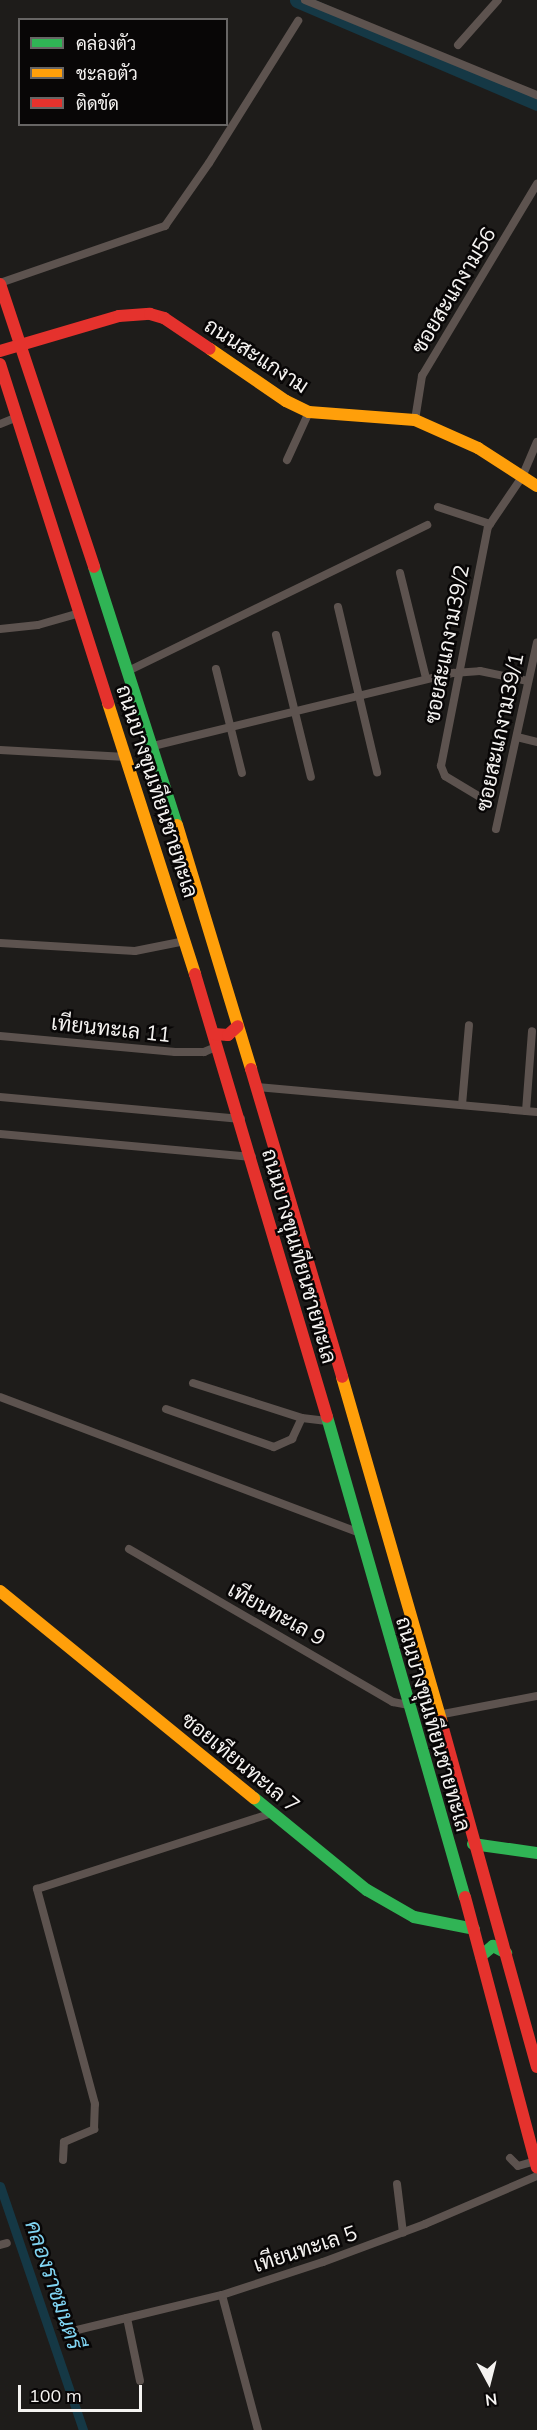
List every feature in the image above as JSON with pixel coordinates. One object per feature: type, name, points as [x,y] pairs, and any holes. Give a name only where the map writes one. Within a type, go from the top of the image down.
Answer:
[{"type":"main road","name":"ถนนบางขุนเทียนชายทะเล","points":[[0,284],[153,746],[249,1060],[438,1714],[537,2067]]},
{"type":"main road","name":"ถนนสะแกงาม","points":[[0,351],[119,316],[150,314],[164,318],[286,401],[309,412],[416,420],[478,448],[537,486]]},
{"type":"main road","name":"ถนนบางขุนเทียนชายทะเล","points":[[0,364],[241,1119],[482,1956],[536,2164]]},
{"type":"main road","points":[[216,1041],[228,1035],[238,1026]]},
{"type":"main road","points":[[225,1068],[234,1060],[249,1060]]},
{"type":"main road","name":"ซอยเทียนทะเล 7","points":[[0,1591],[273,1813],[396,1909],[414,1917],[474,1929]]},
{"type":"main road","points":[[473,1844],[537,1853]]},
{"type":"main road","points":[[482,1956],[493,1946],[506,1953]]},
{"type":"street","points":[[305,0],[537,95]]},
{"type":"street","points":[[458,45],[498,0]]},
{"type":"street","points":[[0,284],[165,226],[209,164],[298,21]]},
{"type":"street","name":"ซอยสะแกงาม56","points":[[416,420],[422,376],[533,199],[537,184]]},
{"type":"street","points":[[287,460],[309,412]]},
{"type":"street","points":[[0,424],[17,417]]},
{"type":"street","name":"ซอยสะแกงาม39/2","points":[[489,803],[441,772],[490,524],[522,477],[537,442]]},
{"type":"street","points":[[438,507],[490,524]]},
{"type":"street","points":[[128,671],[427,525]]},
{"type":"street","points":[[400,573],[426,678]]},
{"type":"street","points":[[338,607],[377,772]]},
{"type":"street","points":[[0,629],[38,625],[81,613]]},
{"type":"street","points":[[276,635],[311,777]]},
{"type":"street","name":"ซอยสะแกงาม39/1","points":[[496,829],[537,642]]},
{"type":"street","points":[[216,669],[242,774]]},
{"type":"street","points":[[153,746],[359,694],[460,672],[480,670],[528,681]]},
{"type":"street","points":[[517,737],[537,742]]},
{"type":"street","points":[[0,750],[126,757]]},
{"type":"street","points":[[0,943],[135,951],[185,941]]},
{"type":"street","points":[[462,1105],[469,1025]]},
{"type":"street","points":[[526,1111],[532,1031]]},
{"type":"street","name":"เทียนทะเล 11","points":[[0,1036],[175,1052],[204,1052],[216,1041]]},
{"type":"street","points":[[257,1087],[537,1112]]},
{"type":"street","points":[[0,1096],[241,1119]]},
{"type":"street","points":[[0,1134],[252,1157]]},
{"type":"street","points":[[193,1383],[302,1418],[327,1421]]},
{"type":"street","points":[[0,1397],[360,1533]]},
{"type":"street","points":[[166,1409],[274,1447],[286,1445],[292,1439],[302,1418]]},
{"type":"street","name":"เทียนทะเล 9","points":[[129,1549],[393,1702],[408,1705]]},
{"type":"street","points":[[438,1714],[537,1696]]},
{"type":"street","points":[[63,2160],[64,2142],[94,2129],[95,2104],[37,1889],[273,1813]]},
{"type":"street","points":[[510,2158],[518,2166],[536,2164]]},
{"type":"street","name":"เทียนทะเล 5","points":[[77,2330],[222,2295],[403,2233],[537,2176]]},
{"type":"street","points":[[397,2184],[403,2233]]},
{"type":"street","points":[[222,2295],[258,2430]]},
{"type":"street","points":[[127,2318],[140,2381]]},
{"type":"waterway","points":[[297,0],[537,103]]},
{"type":"waterway","name":"คลองราชมนตรี","points":[[0,2186],[83,2430]]},
{"type":"traffic: fast","points":[[94,567],[177,825]]},
{"type":"traffic: fast","points":[[327,1417],[465,1897]]},
{"type":"traffic: fast","points":[[254,1798],[367,1890],[414,1917],[474,1929]]},
{"type":"traffic: fast","points":[[473,1844],[537,1853]]},
{"type":"traffic: fast","points":[[481,1956],[493,1946],[506,1953]]},
{"type":"traffic: slow","points":[[210,349],[286,401],[309,412],[415,420],[478,448],[537,486]]},
{"type":"traffic: slow","points":[[108,703],[195,974]]},
{"type":"traffic: slow","points":[[177,825],[251,1069]]},
{"type":"traffic: slow","points":[[342,1377],[441,1721]]},
{"type":"traffic: slow","points":[[0,1591],[254,1798]]},
{"type":"traffic: jam","points":[[0,284],[94,567]]},
{"type":"traffic: jam","points":[[0,351],[119,316],[150,314],[164,318],[210,349]]},
{"type":"traffic: jam","points":[[0,364],[108,703]]},
{"type":"traffic: jam","points":[[195,974],[327,1417]]},
{"type":"traffic: jam","points":[[214,1034],[228,1035],[238,1026]]},
{"type":"traffic: jam","points":[[251,1069],[342,1377]]},
{"type":"traffic: jam","points":[[441,1721],[537,2067]]},
{"type":"traffic: jam","points":[[465,1897],[537,2168]]}]
